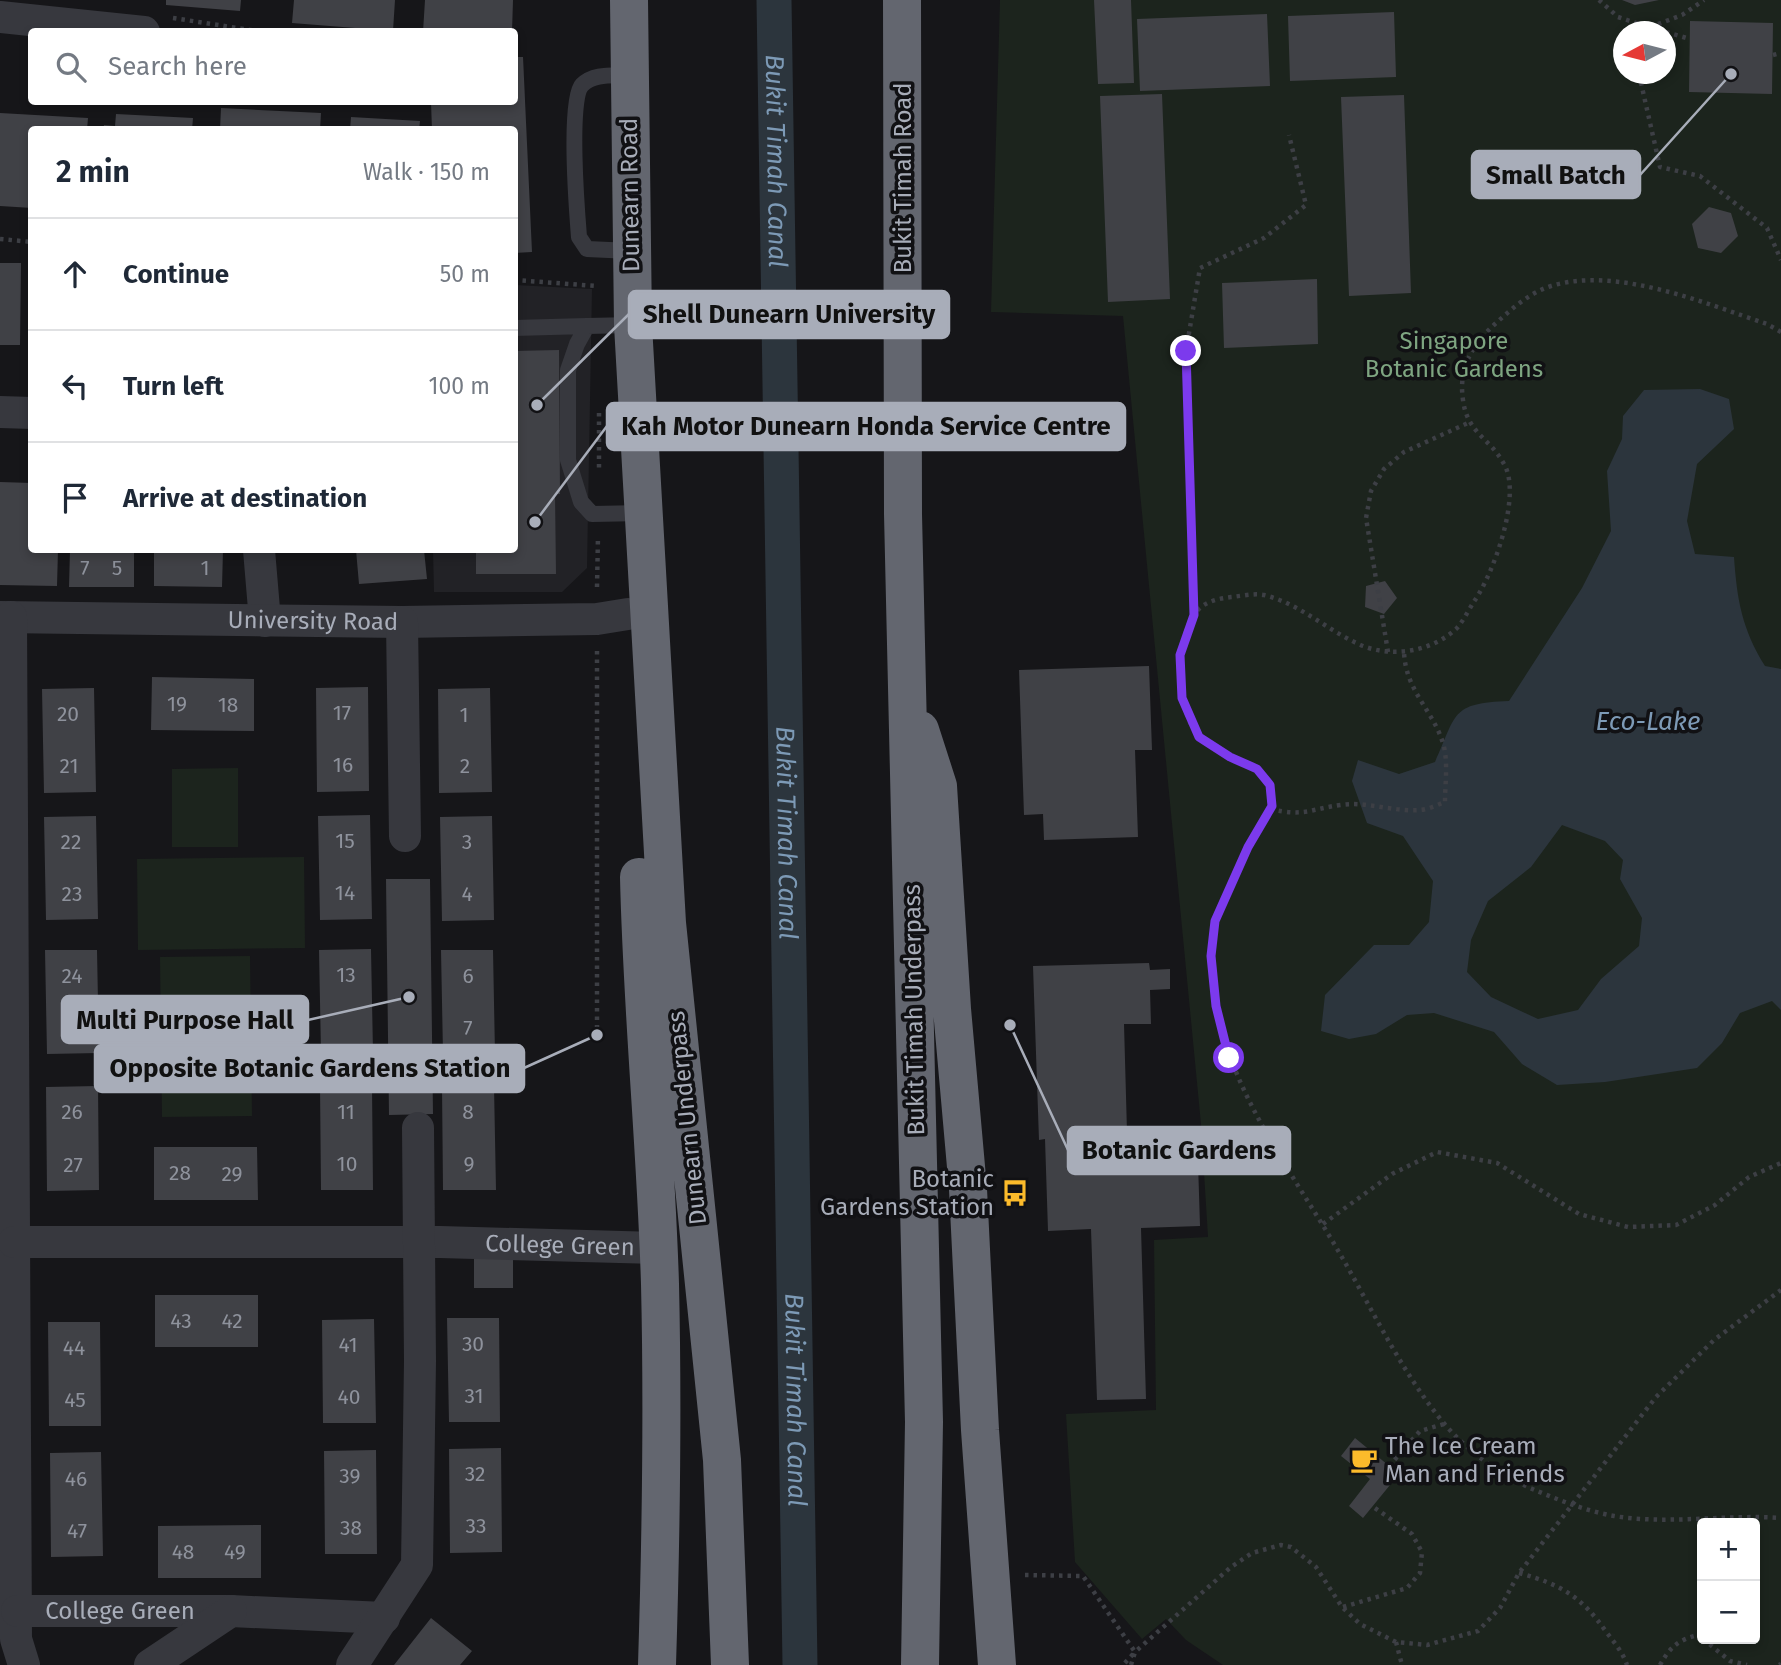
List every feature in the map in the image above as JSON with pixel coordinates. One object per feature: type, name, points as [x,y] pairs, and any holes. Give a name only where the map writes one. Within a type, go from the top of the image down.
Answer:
[{"type":"highway","name":"Dunearn Road","points":[[626,625],[646,572],[633,325],[629,0]]},
{"type":"highway","name":"Bukit Timah Road","points":[[902,0],[902,514],[907,691]]},
{"type":"highway","name":"Dunearn Underpass","points":[[646,572],[667,923],[722,1460],[730,1665]]},
{"type":"highway","points":[[626,625],[657,1248],[663,1471],[657,1665]]},
{"type":"highway","name":"Bukit Timah Underpass","points":[[907,691],[924,1422],[920,1665]]},
{"type":"highway","points":[[907,691],[938,786],[952,1009],[968,1189],[980,1430],[997,1665]]},
{"type":"street","points":[[0,17],[76,11],[131,28]]},
{"type":"street","points":[[0,412],[28,414]]},
{"type":"street","points":[[260,553],[265,621]]},
{"type":"street","name":"University Road","points":[[5,617],[402,622],[597,619],[626,625]]},
{"type":"street","name":"College Green","points":[[5,617],[17,1611],[231,1611],[384,1618]]},
{"type":"street","points":[[402,622],[405,836]]},
{"type":"street","points":[[352,1665],[417,1565],[418,1128]]},
{"type":"street","name":"College Green","points":[[13,1242],[419,1242],[657,1248]]},
{"type":"street","points":[[17,1611],[16,1639],[24,1665]]},
{"type":"street","points":[[150,1665],[231,1611]]},
{"type":"lane","points":[[629,75],[594,77],[584,82],[576,96],[575,119],[579,237],[587,249],[631,251]]},
{"type":"lane","points":[[518,328],[633,325]]},
{"type":"lane","points":[[587,327],[577,344],[568,370],[564,460],[581,502],[592,514],[643,513]]},
{"type":"path","points":[[1599,0],[1618,17],[1631,21]]},
{"type":"path","points":[[1667,21],[1682,15],[1704,0]]},
{"type":"path","points":[[172,18],[238,28]]},
{"type":"path","points":[[1676,35],[1690,39]]},
{"type":"path","points":[[1773,55],[1781,53]]},
{"type":"path","points":[[1641,84],[1660,167],[1700,176],[1767,229],[1781,260]]},
{"type":"path","points":[[1289,135],[1306,205],[1264,238],[1200,268],[1186,351],[1194,615],[1180,655],[1182,698],[1199,737],[1230,757],[1257,769],[1270,785],[1270,809],[1248,847],[1215,921],[1211,956],[1216,1006],[1229,1058],[1276,1151],[1323,1224],[1413,1380],[1444,1424],[1486,1463],[1526,1486],[1572,1504],[1615,1516],[1781,1517]]},
{"type":"path","points":[[0,240],[28,242]]},
{"type":"path","points":[[518,280],[598,286]]},
{"type":"path","points":[[1194,615],[1212,600],[1260,594],[1306,613],[1363,646],[1388,652],[1404,651],[1438,642],[1458,627],[1485,584],[1512,497],[1506,465],[1468,423],[1462,396],[1464,368],[1474,343],[1524,298],[1553,285],[1640,284],[1767,324],[1781,332]]},
{"type":"path","points":[[1388,652],[1366,518],[1371,491],[1384,468],[1404,452],[1468,423]]},
{"type":"path","points":[[1270,809],[1293,814],[1316,812],[1340,805],[1370,804],[1420,811],[1445,802],[1444,746],[1416,696],[1405,668],[1404,651]]},
{"type":"path","points":[[1323,1224],[1381,1181],[1437,1152],[1497,1163],[1579,1214],[1628,1227],[1676,1225],[1714,1205],[1749,1177],[1781,1163]]},
{"type":"path","points":[[1123,1665],[1231,1567],[1268,1546],[1291,1547],[1304,1556],[1315,1567],[1342,1607],[1360,1624],[1396,1642],[1427,1645],[1478,1631],[1500,1608],[1519,1573],[1656,1397],[1714,1340],[1781,1290]]},
{"type":"path","points":[[1389,1466],[1420,1431],[1444,1424]]},
{"type":"path","points":[[1342,1607],[1407,1588],[1420,1573],[1422,1552],[1412,1534],[1372,1506]]},
{"type":"path","points":[[1519,1573],[1554,1583],[1578,1597],[1604,1628],[1627,1665]]},
{"type":"path","points":[[1018,1575],[1083,1576],[1135,1652]]},
{"type":"path","points":[[1660,1665],[1668,1649],[1681,1639],[1697,1634]]},
{"type":"path","points":[[1396,1642],[1402,1665]]},
{"type":"path","points":[[1710,1644],[1730,1661],[1747,1665]]},
{"type":"path","points":[[1131,1665],[1135,1652]]},
{"type":"shaded area","points":[[518,285],[592,289],[587,568],[562,592],[434,592],[433,553],[518,553]]},
{"type":"green space","name":"Singapore Botanic Gardens","points":[[1000,0],[1781,0],[1781,1665],[1223,1665],[1186,1640],[1166,1619],[1142,1639],[1075,1562],[1066,1414],[1156,1410],[1154,1240],[1208,1237],[1201,1124],[1123,316],[991,312]]},
{"type":"green space","points":[[238,768],[238,847],[172,847],[172,769]]},
{"type":"green space","points":[[304,857],[305,948],[138,950],[137,859]]},
{"type":"green space","points":[[250,956],[252,1116],[162,1117],[160,957]]},
{"type":"water","name":"Eco-Lake","points":[[1700,389],[1729,399],[1734,429],[1697,464],[1687,521],[1695,554],[1734,557],[1739,601],[1751,639],[1765,666],[1781,669],[1781,1010],[1772,1001],[1740,1013],[1722,1043],[1697,1068],[1605,1082],[1557,1085],[1522,1064],[1494,1032],[1434,1013],[1407,1015],[1376,1034],[1349,1039],[1321,1031],[1325,995],[1374,945],[1409,945],[1429,922],[1433,881],[1403,836],[1367,823],[1352,781],[1358,760],[1399,774],[1435,762],[1458,714],[1476,705],[1509,701],[1582,588],[1611,531],[1607,471],[1622,439],[1623,416],[1644,390]],"holes":[[[1562,825],[1605,841],[1623,860],[1620,879],[1642,918],[1639,946],[1601,979],[1578,1010],[1538,1019],[1491,997],[1467,972],[1471,940],[1488,901],[1531,867]]]},
{"type":"building","points":[[166,0],[241,0],[240,11],[166,5]]},
{"type":"building","points":[[294,0],[395,0],[393,28],[292,23]]},
{"type":"building","points":[[425,0],[513,0],[512,28],[423,28]]},
{"type":"building","points":[[1094,0],[1131,0],[1134,83],[1098,84]]},
{"type":"building","points":[[1622,0],[1659,0],[1635,5]]},
{"type":"building","points":[[1394,12],[1396,77],[1290,81],[1288,16]]},
{"type":"building","points":[[1267,14],[1270,86],[1140,91],[1137,19]]},
{"type":"building","points":[[1690,21],[1773,23],[1772,94],[1689,92]]},
{"type":"building","points":[[518,57],[523,57],[532,252],[518,253],[518,126],[432,126],[431,105],[518,105]]},
{"type":"building","points":[[1162,94],[1170,299],[1108,302],[1100,96]]},
{"type":"building","points":[[1404,95],[1411,293],[1349,296],[1341,97]]},
{"type":"building","points":[[221,108],[321,113],[320,126],[220,126]]},
{"type":"building","points":[[0,113],[88,118],[87,126],[28,126],[28,208],[0,206]]},
{"type":"building","points":[[116,114],[193,118],[192,126],[115,126]]},
{"type":"building","points":[[351,117],[420,121],[419,126],[350,126]]},
{"type":"building","points":[[1709,207],[1731,213],[1738,236],[1721,253],[1698,248],[1692,224]]},
{"type":"building","points":[[0,263],[21,263],[20,345],[0,345]]},
{"type":"building","points":[[1317,279],[1318,344],[1224,348],[1222,283]]},
{"type":"building","points":[[559,350],[560,494],[555,494],[556,574],[476,574],[476,553],[518,553],[518,351]]},
{"type":"building","points":[[0,482],[28,483],[28,553],[58,553],[57,586],[0,585]]},
{"type":"building","points":[[70,553],[134,553],[134,587],[69,587]]},
{"type":"building","points":[[154,553],[223,553],[222,587],[154,586]]},
{"type":"building","points":[[356,553],[424,553],[427,579],[359,584]]},
{"type":"building","points":[[1385,581],[1397,598],[1384,614],[1365,607],[1366,586]]},
{"type":"building","points":[[1149,666],[1152,750],[1135,750],[1138,837],[1044,840],[1043,814],[1024,815],[1019,670]]},
{"type":"building","points":[[152,677],[254,679],[254,731],[151,730]]},
{"type":"building","points":[[368,687],[369,791],[317,792],[316,688]]},
{"type":"building","points":[[94,688],[96,792],[44,793],[42,689]]},
{"type":"building","points":[[490,688],[492,792],[439,793],[438,689]]},
{"type":"building","points":[[370,815],[372,919],[320,920],[318,816]]},
{"type":"building","points":[[96,816],[98,919],[46,920],[44,817]]},
{"type":"building","points":[[492,816],[494,920],[442,921],[440,817]]},
{"type":"building","points":[[386,879],[430,879],[433,1114],[389,1115]]},
{"type":"building","points":[[371,949],[373,1052],[321,1053],[319,950]]},
{"type":"building","points":[[45,950],[97,950],[99,1053],[47,1054]]},
{"type":"building","points":[[441,950],[493,950],[495,1054],[443,1054]]},
{"type":"building","points":[[1149,963],[1150,970],[1170,969],[1170,989],[1150,990],[1151,1024],[1124,1024],[1127,1132],[1197,1130],[1200,1226],[1141,1228],[1146,1399],[1097,1400],[1091,1229],[1048,1231],[1045,1139],[1039,1140],[1033,966]]},
{"type":"building","points":[[372,1085],[373,1190],[321,1190],[320,1086]]},
{"type":"building","points":[[98,1086],[99,1190],[47,1191],[46,1087]]},
{"type":"building","points":[[494,1086],[496,1190],[443,1190],[442,1087]]},
{"type":"building","points":[[154,1147],[257,1147],[258,1200],[154,1200]]},
{"type":"building","points":[[474,1258],[513,1258],[513,1288],[474,1288]]},
{"type":"building","points":[[155,1295],[258,1295],[258,1347],[155,1347]]},
{"type":"building","points":[[447,1318],[499,1318],[500,1422],[449,1422]]},
{"type":"building","points":[[374,1319],[376,1423],[323,1423],[322,1320]]},
{"type":"building","points":[[48,1322],[100,1322],[101,1426],[49,1426]]},
{"type":"building","points":[[1355,1438],[1399,1474],[1363,1518],[1349,1506],[1370,1479],[1341,1456]]},
{"type":"building","points":[[501,1448],[502,1552],[450,1553],[449,1449]]},
{"type":"building","points":[[376,1450],[377,1554],[325,1554],[324,1451]]},
{"type":"building","points":[[101,1452],[103,1556],[51,1557],[50,1453]]},
{"type":"building","points":[[261,1525],[261,1578],[158,1578],[158,1526]]},
{"type":"building","points":[[431,1618],[472,1651],[460,1665],[394,1665]]},
{"type":"waterway","name":"Bukit Timah Canal","points":[[774,0],[800,1665]]},
{"type":"place","name":"Small Batch","points":[[1731,74]]},
{"type":"place","name":"Shell Dunearn University","points":[[537,405]]},
{"type":"place","name":"Kah Motor Dunearn Honda Service Centre","points":[[535,522]]},
{"type":"place","name":"Multi Purpose Hall","points":[[409,997]]},
{"type":"place","name":"Botanic Gardens","points":[[1010,1025]]},
{"type":"place","name":"Opposite Botanic Gardens Station","points":[[597,1035]]},
{"type":"place","name":"Botanic Gardens Station","points":[[1015,1193]]},
{"type":"place","name":"The Ice Cream Man and Friends","points":[[1364,1460]]},
{"type":"route","points":[[1186,351],[1194,615],[1180,655],[1182,698],[1199,737],[1230,757],[1257,769],[1270,785],[1272,806],[1248,847],[1215,921],[1211,956],[1216,1006],[1229,1058]]}]
